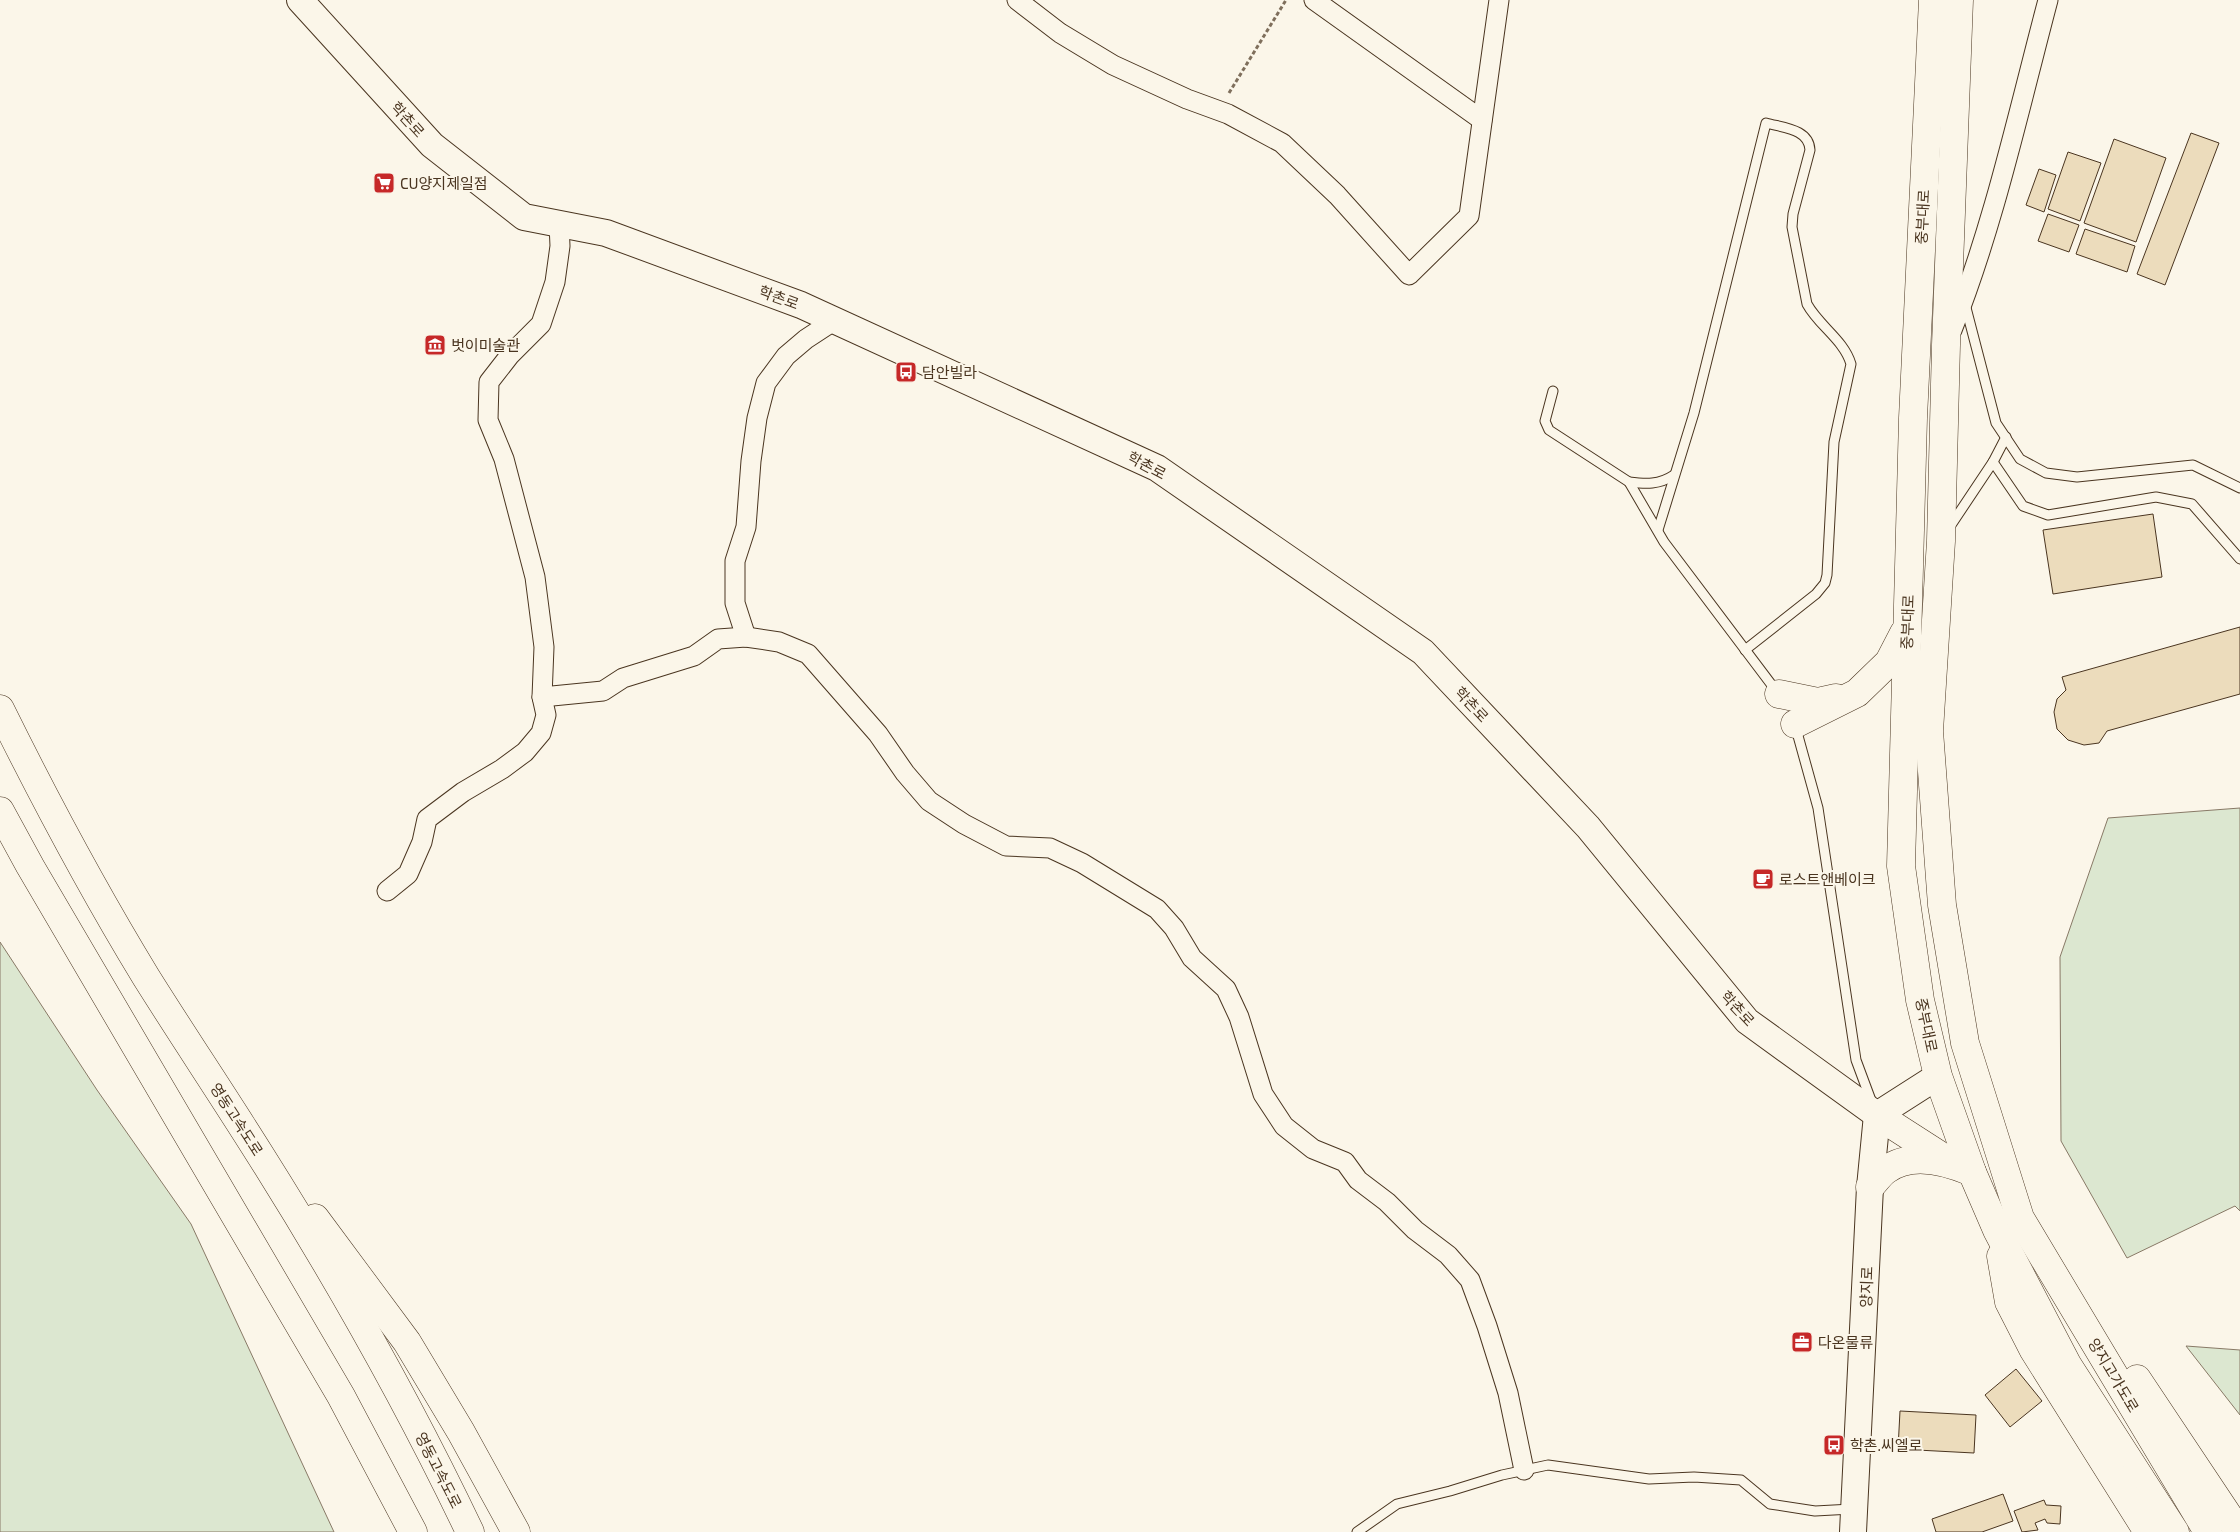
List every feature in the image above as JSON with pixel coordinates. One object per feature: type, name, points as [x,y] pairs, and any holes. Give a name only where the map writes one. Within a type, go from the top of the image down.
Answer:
[{"type":"main road","name":"중부대로","points":[[1933,0],[1914,408],[1906,628],[1901,866],[1920,1000],[1962,1168],[2008,1224]]},
{"type":"main road","name":"중부대로","points":[[1959,0],[1946,345],[1941,541],[1929,731],[1942,905],[1965,1042],[2008,1224]]},
{"type":"main road","points":[[1788,709],[1857,693],[1889,662],[1906,628]]},
{"type":"main road","name":"영동고속도로","points":[[0,709],[45,800],[140,967],[235,1115],[356,1315],[442,1472],[470,1532]]},
{"type":"main road","points":[[0,811],[30,866],[341,1396],[413,1532]]},
{"type":"main road","points":[[235,1115],[360,1277],[407,1342],[461,1432],[516,1532]]},
{"type":"main road","points":[[1877,1115],[1962,1168]]},
{"type":"main road","points":[[1870,1187],[1886,1169],[1908,1160],[1929,1160],[1962,1168]]},
{"type":"main road","points":[[2008,1224],[2010,1302],[2033,1349],[2148,1532]]},
{"type":"main road","points":[[2008,1224],[2067,1364],[2176,1532]]},
{"type":"main road","points":[[2008,1224],[2068,1276],[2239,1532]]},
{"type":"main road","name":"양지고가도로","points":[[2008,1224],[2208,1532]]},
{"type":"street","name":"학촌로","points":[[300,0],[432,145],[524,217],[606,233],[801,304],[1157,468],[1423,652],[1588,826],[1747,1021],[1877,1115]]},
{"type":"street","points":[[1017,0],[1060,33],[1113,65],[1187,99],[1219,111],[1282,143],[1337,195],[1409,275],[1468,216],[1499,0]]},
{"type":"street","points":[[1314,0],[1482,120]]},
{"type":"street","points":[[1946,345],[1964,301],[1985,234],[2048,0]]},
{"type":"street","points":[[387,891],[408,874],[422,842],[427,819],[463,792],[502,769],[524,752],[541,733],[546,715],[542,697],[544,647],[535,577],[504,459],[488,420],[488,392],[489,382],[510,356],[541,324],[555,282],[560,246],[559,224]]},
{"type":"street","points":[[746,637],[735,603],[735,561],[746,527],[751,461],[757,418],[766,383],[786,356],[806,339],[835,320]]},
{"type":"street","points":[[542,697],[603,691],[623,678],[694,656],[718,639],[746,637],[780,642],[808,654],[878,734],[904,774],[929,801],[964,824],[1006,846],[1050,848],[1082,862],[1157,909],[1174,928],[1192,958],[1226,989],[1240,1017],[1263,1094],[1284,1126],[1313,1149],[1345,1162],[1358,1180],[1387,1202],[1415,1230],[1448,1254],[1470,1280],[1508,1393],[1524,1470]]},
{"type":"street","points":[[1877,1115],[1938,1076]]},
{"type":"street","name":"양지로","points":[[1854,1521],[1870,1187],[1877,1115]]},
{"type":"lane","points":[[1658,530],[1694,413],[1766,123],[1803,134],[1810,141],[1810,150],[1793,214],[1792,227],[1807,304],[1812,314],[1848,354],[1851,364],[1834,442],[1825,583],[1816,594],[1745,650]]},
{"type":"lane","points":[[1964,301],[1996,423],[2020,458],[2046,473],[2077,477],[2193,465],[2240,488]]},
{"type":"lane","points":[[1553,391],[1545,421],[1549,430],[1629,482],[1664,542],[1788,709],[1818,808],[1856,1060],[1877,1115]]},
{"type":"lane","points":[[1941,541],[1993,462],[2006,437]]},
{"type":"lane","points":[[1993,462],[2023,506],[2048,515],[2156,497],[2192,504],[2240,559]]},
{"type":"lane","points":[[1629,482],[1652,484],[1674,476]]},
{"type":"lane","points":[[1357,1532],[1397,1504],[1450,1492],[1524,1470],[1548,1465],[1649,1480],[1694,1478],[1741,1480],[1770,1504],[1815,1511],[1854,1521]]},
{"type":"path","points":[[1219,111],[1286,0]]},
{"type":"green space","points":[[2240,808],[2240,1211],[2235,1206],[2127,1258],[2061,1141],[2060,957],[2108,818]]},
{"type":"green space","points":[[0,942],[97,1090],[191,1224],[334,1532],[0,1532]]},
{"type":"green space","points":[[2186,1346],[2240,1350],[2240,1415]]},
{"type":"building","points":[[2191,133],[2219,143],[2165,285],[2137,274]]},
{"type":"building","points":[[2114,139],[2166,158],[2136,242],[2084,223]]},
{"type":"building","points":[[2068,152],[2101,163],[2080,221],[2048,209]]},
{"type":"building","points":[[2039,169],[2056,175],[2044,212],[2026,205]]},
{"type":"building","points":[[2048,214],[2079,225],[2069,252],[2038,241]]},
{"type":"building","points":[[2085,229],[2135,246],[2127,272],[2076,254]]},
{"type":"building","points":[[2153,514],[2162,577],[2053,594],[2043,530]]},
{"type":"building","points":[[2240,627],[2240,694],[2107,731],[2099,743],[2084,745],[2068,740],[2057,729],[2054,712],[2057,699],[2066,690],[2062,677]]},
{"type":"building","points":[[2016,1369],[2042,1401],[2010,1427],[1985,1395]]},
{"type":"building","points":[[1900,1411],[1976,1415],[1974,1453],[1898,1449]]},
{"type":"building","points":[[2003,1494],[2013,1521],[1982,1532],[1936,1532],[1932,1519]]},
{"type":"building","points":[[2044,1500],[2046,1505],[2061,1506],[2060,1524],[2047,1523],[2045,1519],[2035,1523],[2038,1530],[2022,1532],[2014,1511]]},
{"type":"place","name":"CU양지제일점","points":[[384,183]]},
{"type":"place","name":"벗이미술관","points":[[435,345]]},
{"type":"place","name":"담안빌라","points":[[906,372]]},
{"type":"place","name":"로스트앤베이크","points":[[1763,879]]},
{"type":"place","name":"다온물류","points":[[1802,1342]]},
{"type":"place","name":"학촌.씨엘로","points":[[1834,1445]]}]
